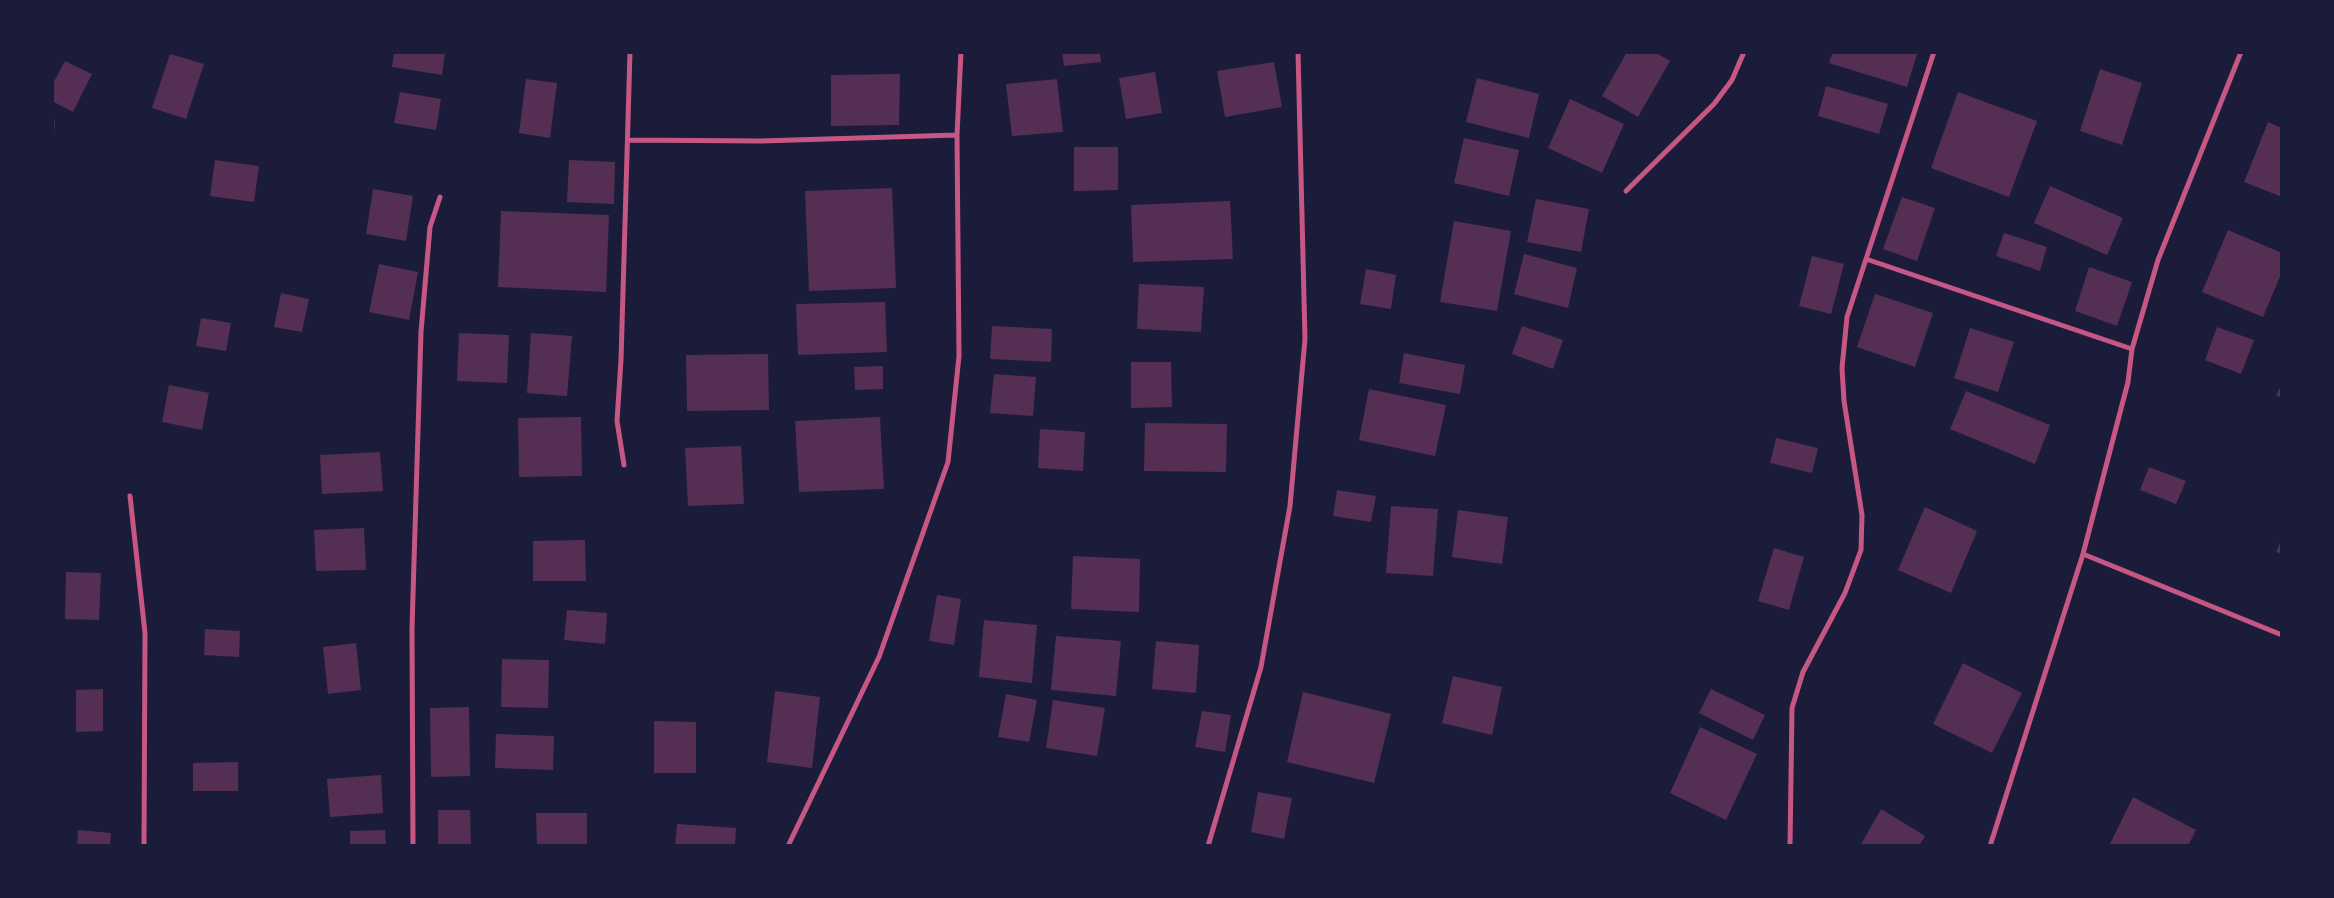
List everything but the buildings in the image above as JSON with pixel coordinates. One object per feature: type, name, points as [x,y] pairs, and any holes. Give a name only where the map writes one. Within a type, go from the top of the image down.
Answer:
[{"type":"street","points":[[624,465],[617,421],[629,140],[630,52]]},
{"type":"street","points":[[788,846],[879,657],[948,462],[960,356],[957,135],[961,52]]},
{"type":"street","points":[[1208,846],[1261,667],[1290,506],[1305,339],[1298,52]]},
{"type":"street","points":[[1626,190],[1714,104],[1732,80],[1744,52]]},
{"type":"street","points":[[1790,846],[1792,708],[1803,672],[1845,594],[1861,550],[1862,515],[1844,401],[1842,368],[1847,317],[1934,52]]},
{"type":"street","points":[[1990,846],[2083,554],[2128,382],[2132,349],[2158,260],[2241,52]]},
{"type":"street","points":[[629,140],[761,140],[957,135]]},
{"type":"street","points":[[413,846],[412,628],[421,332],[430,227],[440,196]]},
{"type":"street","points":[[1866,259],[2132,349]]},
{"type":"street","points":[[130,496],[145,633],[144,846]]},
{"type":"street","points":[[2083,554],[2282,635]]}]
